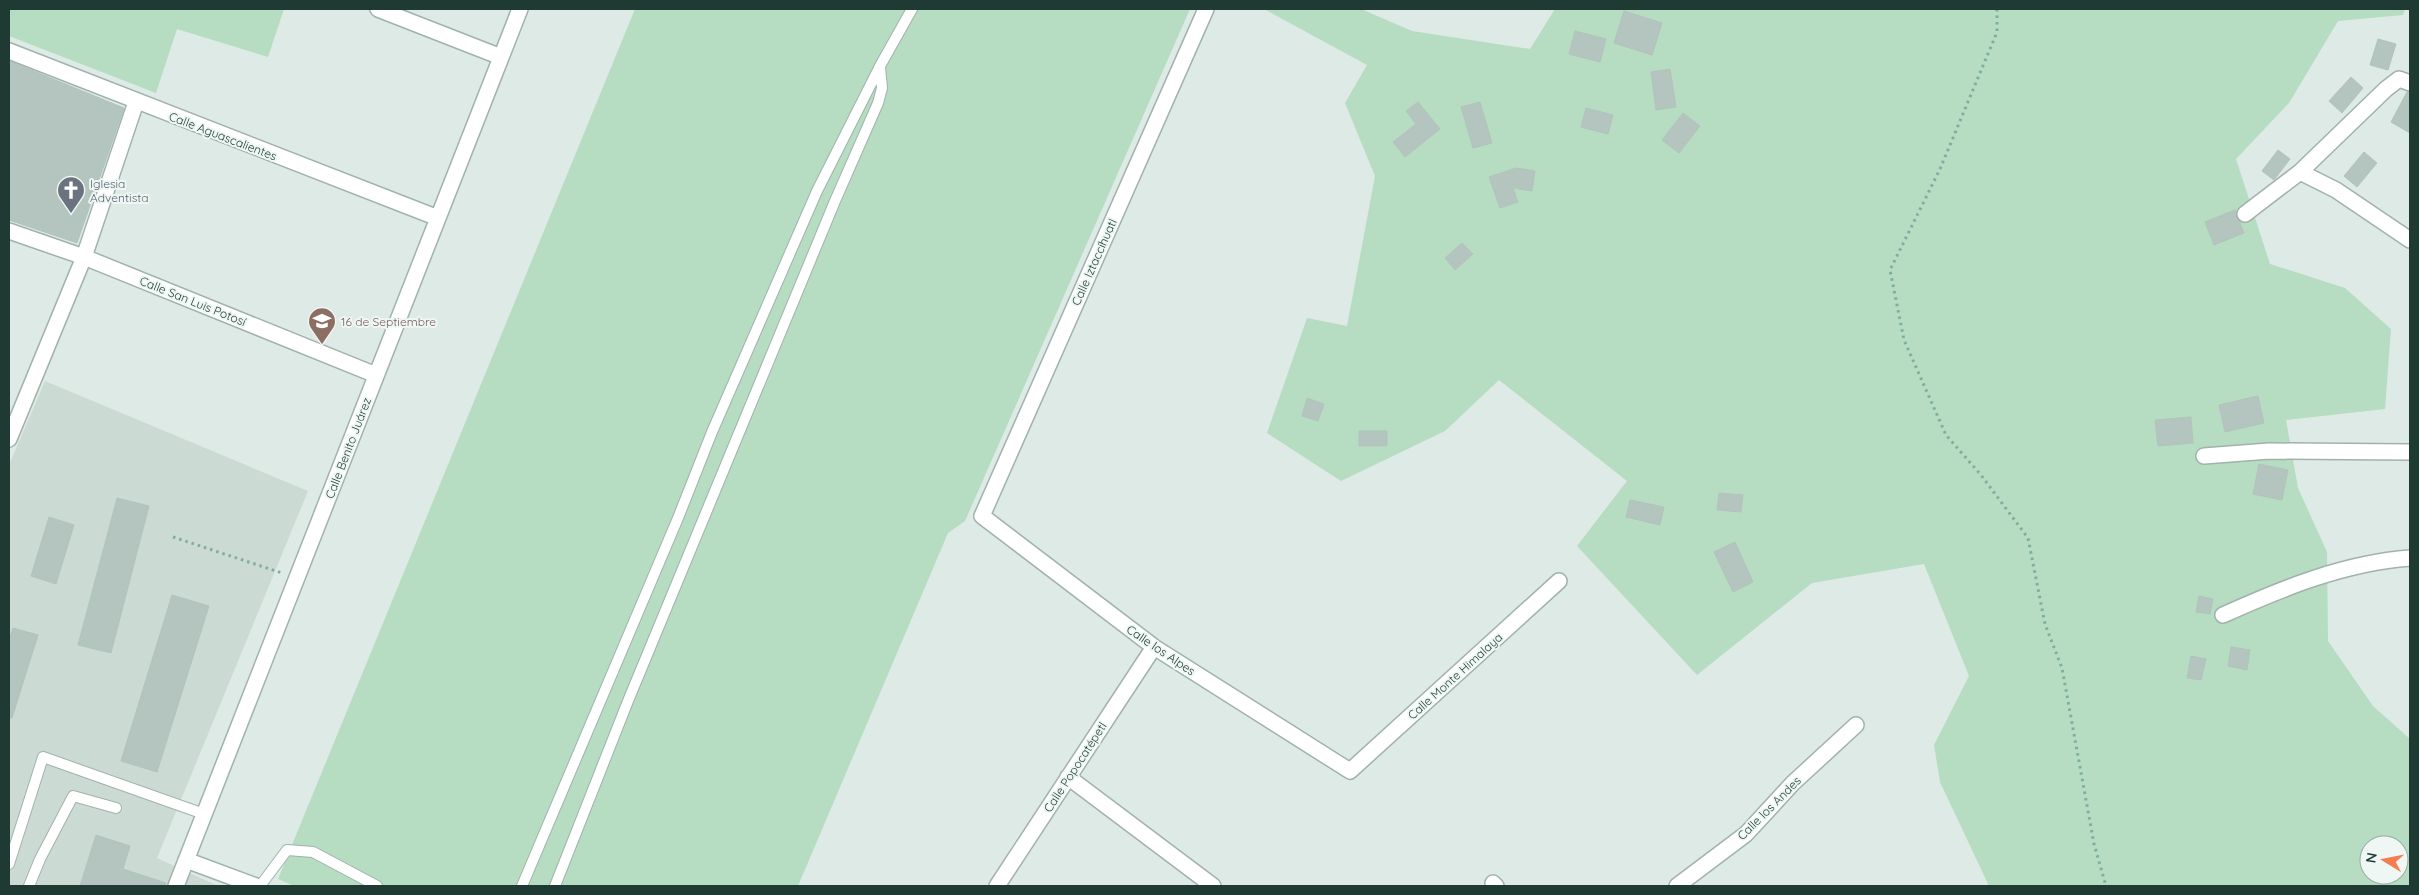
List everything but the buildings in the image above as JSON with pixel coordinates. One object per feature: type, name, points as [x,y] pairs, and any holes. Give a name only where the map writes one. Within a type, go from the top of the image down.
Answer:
[{"type":"street","points":[[378,9],[501,57]]},
{"type":"street","name":"Calle Benito Juárez","points":[[176,886],[520,9]]},
{"type":"street","name":"Calle Iztaccíhuatl","points":[[982,516],[1206,9]]},
{"type":"street","name":"Calle Aguascalientes","points":[[9,51],[438,218]]},
{"type":"street","points":[[2245,214],[2300,172],[2386,89],[2399,79],[2410,83]]},
{"type":"street","points":[[9,439],[84,257],[136,102]]},
{"type":"street","points":[[2300,172],[2336,190],[2410,240]]},
{"type":"street","name":"Calle San Luis Potosí","points":[[9,231],[84,257],[376,375]]},
{"type":"street","points":[[2204,456],[2269,451],[2410,452]]},
{"type":"street","name":"Calle los Alpes","points":[[982,516],[1154,647],[1350,771]]},
{"type":"street","points":[[2223,615],[2288,586],[2384,560],[2410,558]]},
{"type":"street","name":"Calle Monte Himalaya","points":[[1350,771],[1559,581]]},
{"type":"street","name":"Calle Popocatépetl","points":[[997,886],[1154,647]]},
{"type":"street","name":"Calle los Andes","points":[[1680,885],[1746,834],[1793,783],[1856,725]]},
{"type":"street","points":[[1068,777],[1213,886]]},
{"type":"street","points":[[186,860],[256,886]]},
{"type":"lane","points":[[522,886],[678,518],[712,432],[817,191],[880,66],[912,9]]},
{"type":"lane","points":[[555,886],[628,701],[835,201],[878,104],[882,88],[880,66]]},
{"type":"lane","points":[[9,864],[43,757],[204,814]]},
{"type":"lane","points":[[29,886],[40,859],[73,796],[116,808]]},
{"type":"lane","points":[[260,886],[287,850],[313,852],[377,886]]},
{"type":"path","points":[[1997,9],[1997,32],[1940,169],[1890,270],[1904,340],[1946,435],[1981,476],[2028,538],[2045,624],[2062,668],[2094,844],[2106,886]]},
{"type":"path","points":[[172,537],[297,578]]},
{"type":"shaded area","points":[[45,381],[308,491],[157,858],[218,886],[9,886],[9,465]]},
{"type":"green space","points":[[9,9],[284,9],[268,57],[177,29],[156,93],[9,36]]},
{"type":"green space","points":[[635,9],[1190,9],[965,521],[948,533],[798,886],[294,886],[278,879]]},
{"type":"green space","points":[[1264,9],[1361,9],[1412,31],[1530,49],[1555,9],[2405,9],[2403,15],[2338,21],[2289,103],[2236,159],[2270,264],[2345,288],[2391,329],[2385,409],[2286,420],[2298,488],[2327,552],[2328,641],[2373,706],[2410,739],[2410,886],[1989,886],[1940,782],[1934,745],[1969,676],[1924,564],[1812,583],[1697,675],[1577,546],[1627,481],[1499,380],[1445,431],[1341,481],[1267,433],[1307,318],[1347,326],[1375,176],[1345,103],[1367,65]]},
{"type":"place","name":"Iglesia Adventista","points":[[71,214]]},
{"type":"place","name":"16 de Septiembre","points":[[322,345]]}]
